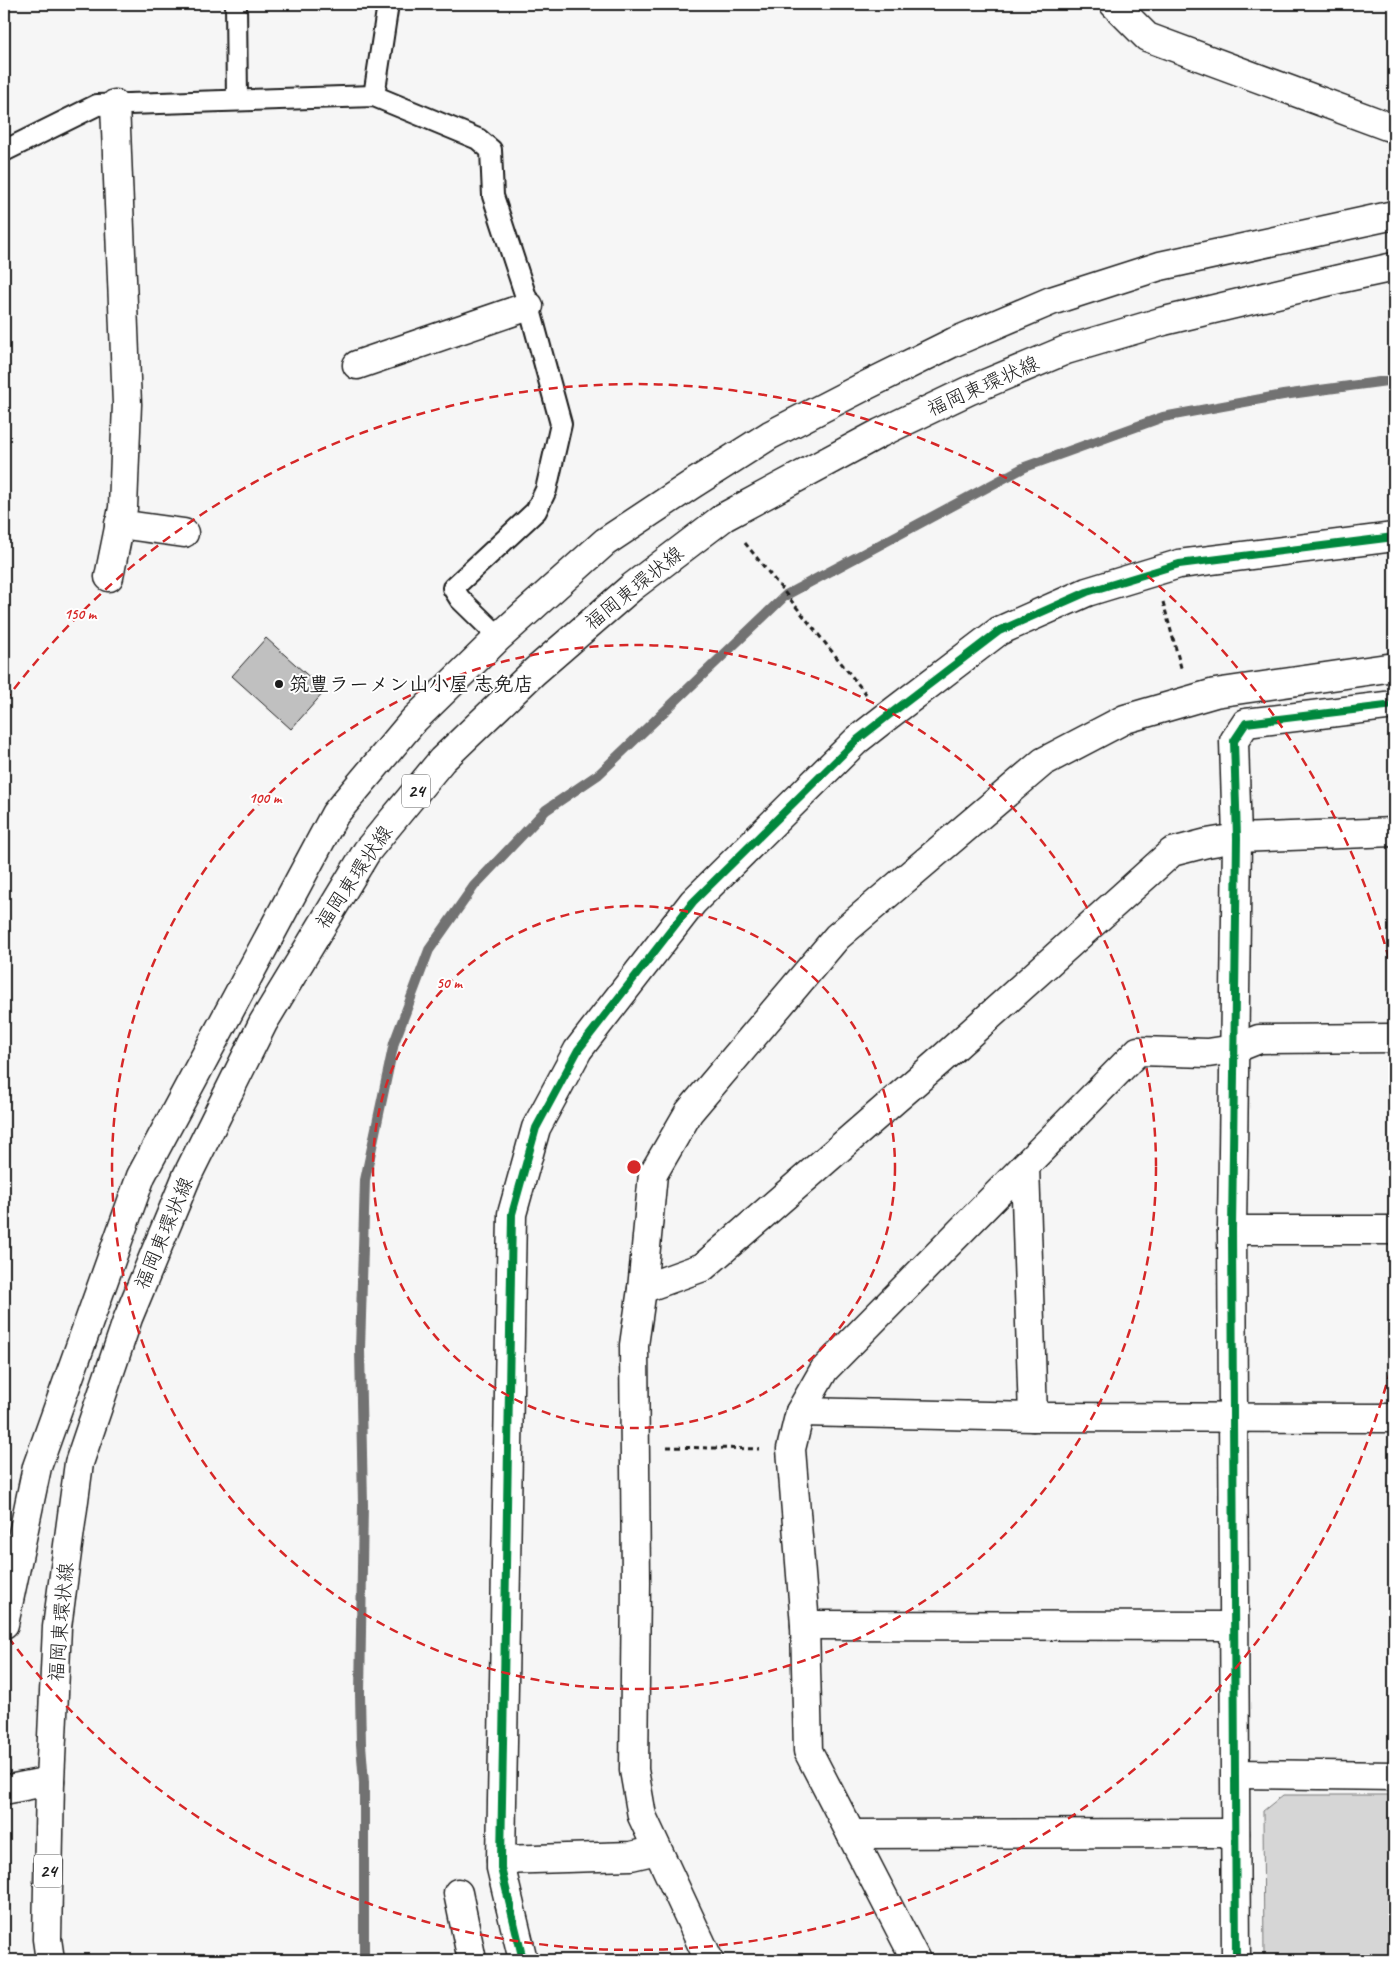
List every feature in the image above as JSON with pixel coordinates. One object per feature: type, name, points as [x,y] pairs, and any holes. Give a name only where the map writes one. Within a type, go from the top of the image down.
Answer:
[{"type":"street","points":[[1114,4],[1147,37],[1391,127]]},
{"type":"street","points":[[109,577],[122,508],[127,404],[115,104]]},
{"type":"street","name":"福岡東環状線","points":[[4,1624],[37,1467],[141,1176],[335,814],[414,720],[499,636],[605,542],[770,435],[863,387],[954,342],[1051,301],[1160,266],[1394,215]]},
{"type":"street","name":"福岡東環状線","points":[[50,1960],[47,1939],[50,1781],[57,1627],[79,1463],[128,1318],[183,1185],[263,1023],[367,851],[442,760],[534,672],[632,587],[724,517],[880,433],[950,399],[1066,350],[1164,321],[1339,279],[1394,268]]},
{"type":"street","points":[[357,365],[529,306]]},
{"type":"street","points":[[119,524],[184,533]]},
{"type":"street","points":[[523,1960],[501,1868],[512,1214],[536,1128],[578,1050],[693,902],[857,740],[999,631],[1087,592],[1179,564],[1394,537]]},
{"type":"street","points":[[709,1960],[642,1816],[634,1770],[636,1582],[634,1345],[642,1289],[653,1174],[689,1112],[837,937],[1043,762],[1125,719],[1215,693],[1394,667]]},
{"type":"street","points":[[1236,1960],[1232,1230],[1237,838],[1234,741],[1246,723],[1394,704]]},
{"type":"street","points":[[642,1289],[703,1267],[943,1058],[1172,852],[1207,842],[1237,838],[1394,832]]},
{"type":"street","points":[[916,1960],[808,1751],[805,1624],[791,1449],[800,1412],[824,1370],[1138,1052],[1208,1053],[1234,1049],[1259,1039],[1394,1038]]},
{"type":"street","points":[[1025,1166],[1033,1417]]},
{"type":"street","points":[[1232,1230],[1394,1230]]},
{"type":"street","points":[[800,1412],[1033,1417],[1394,1418]]},
{"type":"street","points":[[805,1624],[1233,1626]]},
{"type":"street","points":[[1236,1774],[1394,1776]]},
{"type":"street","points":[[4,1790],[50,1781]]},
{"type":"street","points":[[851,1834],[1235,1833]]},
{"type":"street","points":[[501,1860],[631,1856],[657,1850]]},
{"type":"street","points":[[458,1893],[472,1960]]},
{"type":"lane","points":[[236,4],[237,100]]},
{"type":"lane","points":[[374,96],[388,4]]},
{"type":"lane","points":[[4,152],[97,105],[374,96],[478,139],[491,150],[494,196],[529,306],[561,424],[546,490],[536,512],[453,588],[460,599],[499,636]]},
{"type":"path","points":[[724,517],[885,718]]},
{"type":"path","points":[[1154,572],[1190,700]]},
{"type":"path","points":[[634,1447],[791,1449]]},
{"type":"shaded area","points":[[1283,1795],[1394,1795],[1394,1960],[1264,1960],[1263,1811]]},
{"type":"building","name":"筑豊ラーメン山小屋 志免店","points":[[266,638],[325,691],[291,729],[232,676]]},
{"type":"waterway","points":[[364,1960],[364,1783],[360,1694],[363,1505],[360,1350],[365,1180],[394,1043],[429,950],[474,886],[546,810],[599,774],[786,595],[1025,467],[1163,417],[1283,395],[1394,380]]},
{"type":"cycle path","points":[[523,1960],[501,1868],[512,1214],[536,1128],[578,1050],[693,902],[857,740],[999,631],[1087,592],[1179,564],[1394,537]]},
{"type":"cycle path","points":[[1236,1960],[1232,1230],[1237,838],[1234,741],[1246,723],[1394,705]]},
{"type":"place","name":"筑豊ラーメン山小屋 志免店","points":[[279,684]]}]
